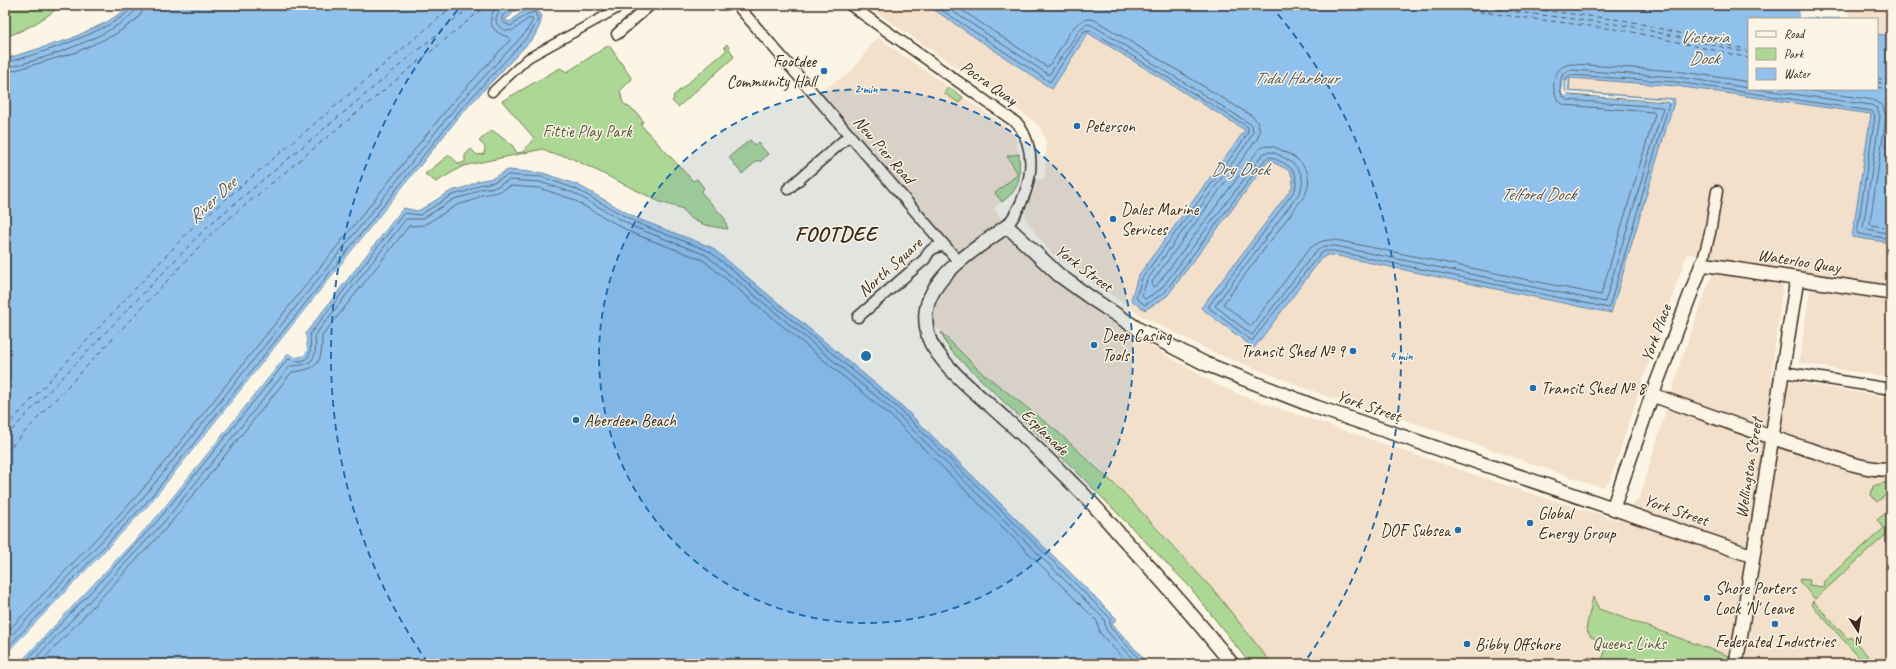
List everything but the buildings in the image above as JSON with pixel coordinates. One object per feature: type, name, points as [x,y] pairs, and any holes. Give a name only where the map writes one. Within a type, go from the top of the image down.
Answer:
[{"type":"street","points":[[492,92],[528,58],[624,5]]},
{"type":"street","points":[[617,34],[650,5]]},
{"type":"street","name":"New Pier Road","points":[[737,5],[959,262]]},
{"type":"street","name":"Pocra Quay","points":[[850,5],[1012,118],[1022,130],[1026,136],[1029,149],[1029,180],[1020,206],[1006,226]]},
{"type":"street","points":[[788,189],[850,135]]},
{"type":"street","name":"York Place","points":[[1613,508],[1652,396],[1702,264],[1717,191]]},
{"type":"street","name":"Esplanade","points":[[1006,226],[959,262],[944,278],[931,296],[926,312],[926,326],[931,343],[945,362],[978,396],[1004,417],[1075,485],[1184,603],[1232,664]]},
{"type":"street","name":"York Street","points":[[1006,226],[1059,275],[1091,298],[1138,329],[1206,364],[1316,407],[1753,556]]},
{"type":"street","name":"North Square","points":[[858,317],[925,259],[931,250],[939,246],[945,246]]},
{"type":"street","name":"Waterloo Quay","points":[[1702,264],[1891,293]]},
{"type":"street","name":"Wellington Street","points":[[1736,664],[1797,279]]},
{"type":"street","points":[[1783,372],[1891,389]]},
{"type":"street","points":[[1652,396],[1772,438],[1862,466],[1891,469]]},
{"type":"shaded area","points":[[866,5],[1891,5],[1891,287],[1687,254],[1642,382],[1610,481],[1602,487],[1596,486],[1414,423],[1326,396],[1215,353],[1143,317],[1051,253],[1024,216],[1037,180],[1045,179],[1046,141],[1041,129],[1031,119]]},
{"type":"shaded area","points":[[877,37],[949,87],[945,93],[958,103],[963,97],[1005,126],[1015,137],[1019,154],[1019,179],[1014,193],[994,208],[1007,226],[1075,293],[1126,332],[1216,384],[1240,395],[1511,487],[1617,520],[1640,497],[1680,363],[1712,274],[1783,285],[1771,378],[1891,398],[1891,664],[1747,664],[1599,609],[1593,598],[1586,629],[1591,637],[1607,642],[1602,661],[1589,657],[1579,664],[1272,664],[1216,593],[1173,545],[1097,466],[1058,432],[979,370],[940,330],[926,326],[926,311],[959,262],[814,95],[851,72]]},
{"type":"shaded area","points":[[1810,289],[1891,301],[1891,378],[1799,363]]},
{"type":"green space","points":[[5,5],[62,5],[35,24],[5,37]]},
{"type":"green space","points":[[727,44],[734,57],[678,107],[672,101],[674,99],[673,96],[727,50],[724,47]]},
{"type":"green space","name":"Fittie Play Park","points":[[609,45],[632,79],[620,91],[623,103],[636,112],[643,121],[641,125],[693,181],[697,179],[704,188],[701,192],[726,220],[728,229],[702,224],[691,218],[683,209],[660,202],[569,157],[549,153],[543,149],[463,166],[436,182],[425,174],[449,155],[459,164],[465,162],[465,155],[471,149],[477,155],[484,154],[485,147],[479,141],[492,130],[512,145],[517,153],[523,152],[534,138],[502,101],[560,68],[567,72]]},
{"type":"green space","points":[[949,87],[963,97],[959,103],[944,93]]},
{"type":"green space","points":[[750,140],[755,145],[758,143],[768,154],[760,162],[758,160],[742,174],[729,157]]},
{"type":"green space","points":[[1019,154],[1020,169],[1018,181],[1009,197],[1002,202],[995,193],[1018,174],[1007,156]]},
{"type":"green space","points":[[941,332],[979,370],[1058,432],[1124,493],[1216,593],[1272,664],[1250,664],[1189,586],[1075,470],[954,354],[946,344]]},
{"type":"green space","points":[[1891,481],[1891,491],[1877,502],[1871,495],[1873,486]]},
{"type":"green space","points":[[1887,512],[1891,515],[1891,530],[1815,599],[1799,581],[1800,579],[1810,580],[1809,585],[1823,587],[1824,581],[1884,528],[1877,520]]},
{"type":"green space","name":"Queens Links","points":[[1593,597],[1599,609],[1729,656],[1728,664],[1579,664],[1589,657],[1602,661],[1607,643],[1591,637],[1586,629]]},
{"type":"green space","points":[[1813,601],[1848,639],[1851,637],[1875,664],[1865,664],[1811,604]]},
{"type":"water","name":"River Dee","points":[[129,5],[522,5],[505,20],[510,22],[519,14],[530,8],[536,8],[542,16],[540,25],[534,37],[462,113],[149,505],[5,655],[5,59],[70,39],[107,22],[125,10]]},
{"type":"water","points":[[927,5],[1850,5],[1848,18],[1748,18],[1748,90],[1878,90],[1878,34],[1891,36],[1891,243],[1852,237],[1871,114],[1676,86],[1570,78],[1569,91],[1675,99],[1611,313],[1333,255],[1327,255],[1321,259],[1254,348],[1201,308],[1292,188],[1293,179],[1290,171],[1269,160],[1167,296],[1145,310],[1131,300],[1138,276],[1245,130],[1088,33],[1052,89]]},
{"type":"water","points":[[508,170],[543,173],[578,185],[638,219],[711,247],[901,405],[1117,619],[1112,624],[1149,664],[18,664],[157,516],[288,353],[300,357],[303,355],[307,347],[305,334],[403,208],[418,211],[451,191],[466,187],[478,181],[493,178]]},
{"type":"pier","points":[[1800,5],[1850,5],[1849,18],[1799,18]]},
{"type":"pier","points":[[1563,81],[1568,81],[1567,92],[1670,100],[1670,103],[1562,95]]},
{"type":"pier","points":[[419,167],[420,169],[150,507],[5,657],[5,655],[149,505]]},
{"type":"pier","points":[[404,206],[305,333],[307,351],[304,355],[296,357],[288,353],[157,516],[18,664],[16,664],[156,514],[287,351],[296,355],[305,351],[303,332],[401,207]]},
{"type":"ferry route","points":[[5,428],[193,227],[454,5]]},
{"type":"ferry route","points":[[5,437],[208,226],[472,5]]},
{"type":"ferry route","points":[[5,453],[214,231],[487,5]]},
{"type":"ferry route","points":[[1426,5],[1628,31],[1748,58]]},
{"type":"ferry route","points":[[1462,5],[1629,26],[1748,53]]},
{"type":"ferry route","points":[[1498,5],[1629,21],[1748,50]]},
{"type":"ferry route","points":[[1878,78],[1891,81]]},
{"type":"ferry route","points":[[1878,82],[1891,85]]},
{"type":"ferry route","points":[[1878,87],[1891,90]]},
{"type":"place","name":"Footdee Community Hall","points":[[824,71]]},
{"type":"place","name":"Peterson","points":[[1077,126]]},
{"type":"place","name":"Dales Marine Services","points":[[1113,219]]},
{"type":"place","name":"Deep Casing Tools","points":[[1094,345]]},
{"type":"place","name":"Transit Shed № 9","points":[[1353,351]]},
{"type":"place","name":"Transit Shed № 8","points":[[1533,388]]},
{"type":"place","name":"Aberdeen Beach","points":[[576,420]]},
{"type":"place","name":"Global Energy Group","points":[[1530,523]]},
{"type":"place","name":"DOF Subsea","points":[[1458,530]]},
{"type":"place","name":"Shore Porters Lock 'N' Leave","points":[[1707,598]]},
{"type":"place","name":"Federated Industries","points":[[1775,624]]},
{"type":"place","name":"Bibby Offshore","points":[[1467,644]]},
{"type":"district","name":"FOOTDEE","points":[[836,234]]},
{"type":"water label","name":"Victoria Dock","points":[[1704,47]]},
{"type":"water label","name":"Tidal Harbour","points":[[1296,78]]},
{"type":"water label","name":"Dry Dock","points":[[1240,169]]},
{"type":"water label","name":"Telford Dock","points":[[1538,194]]}]
